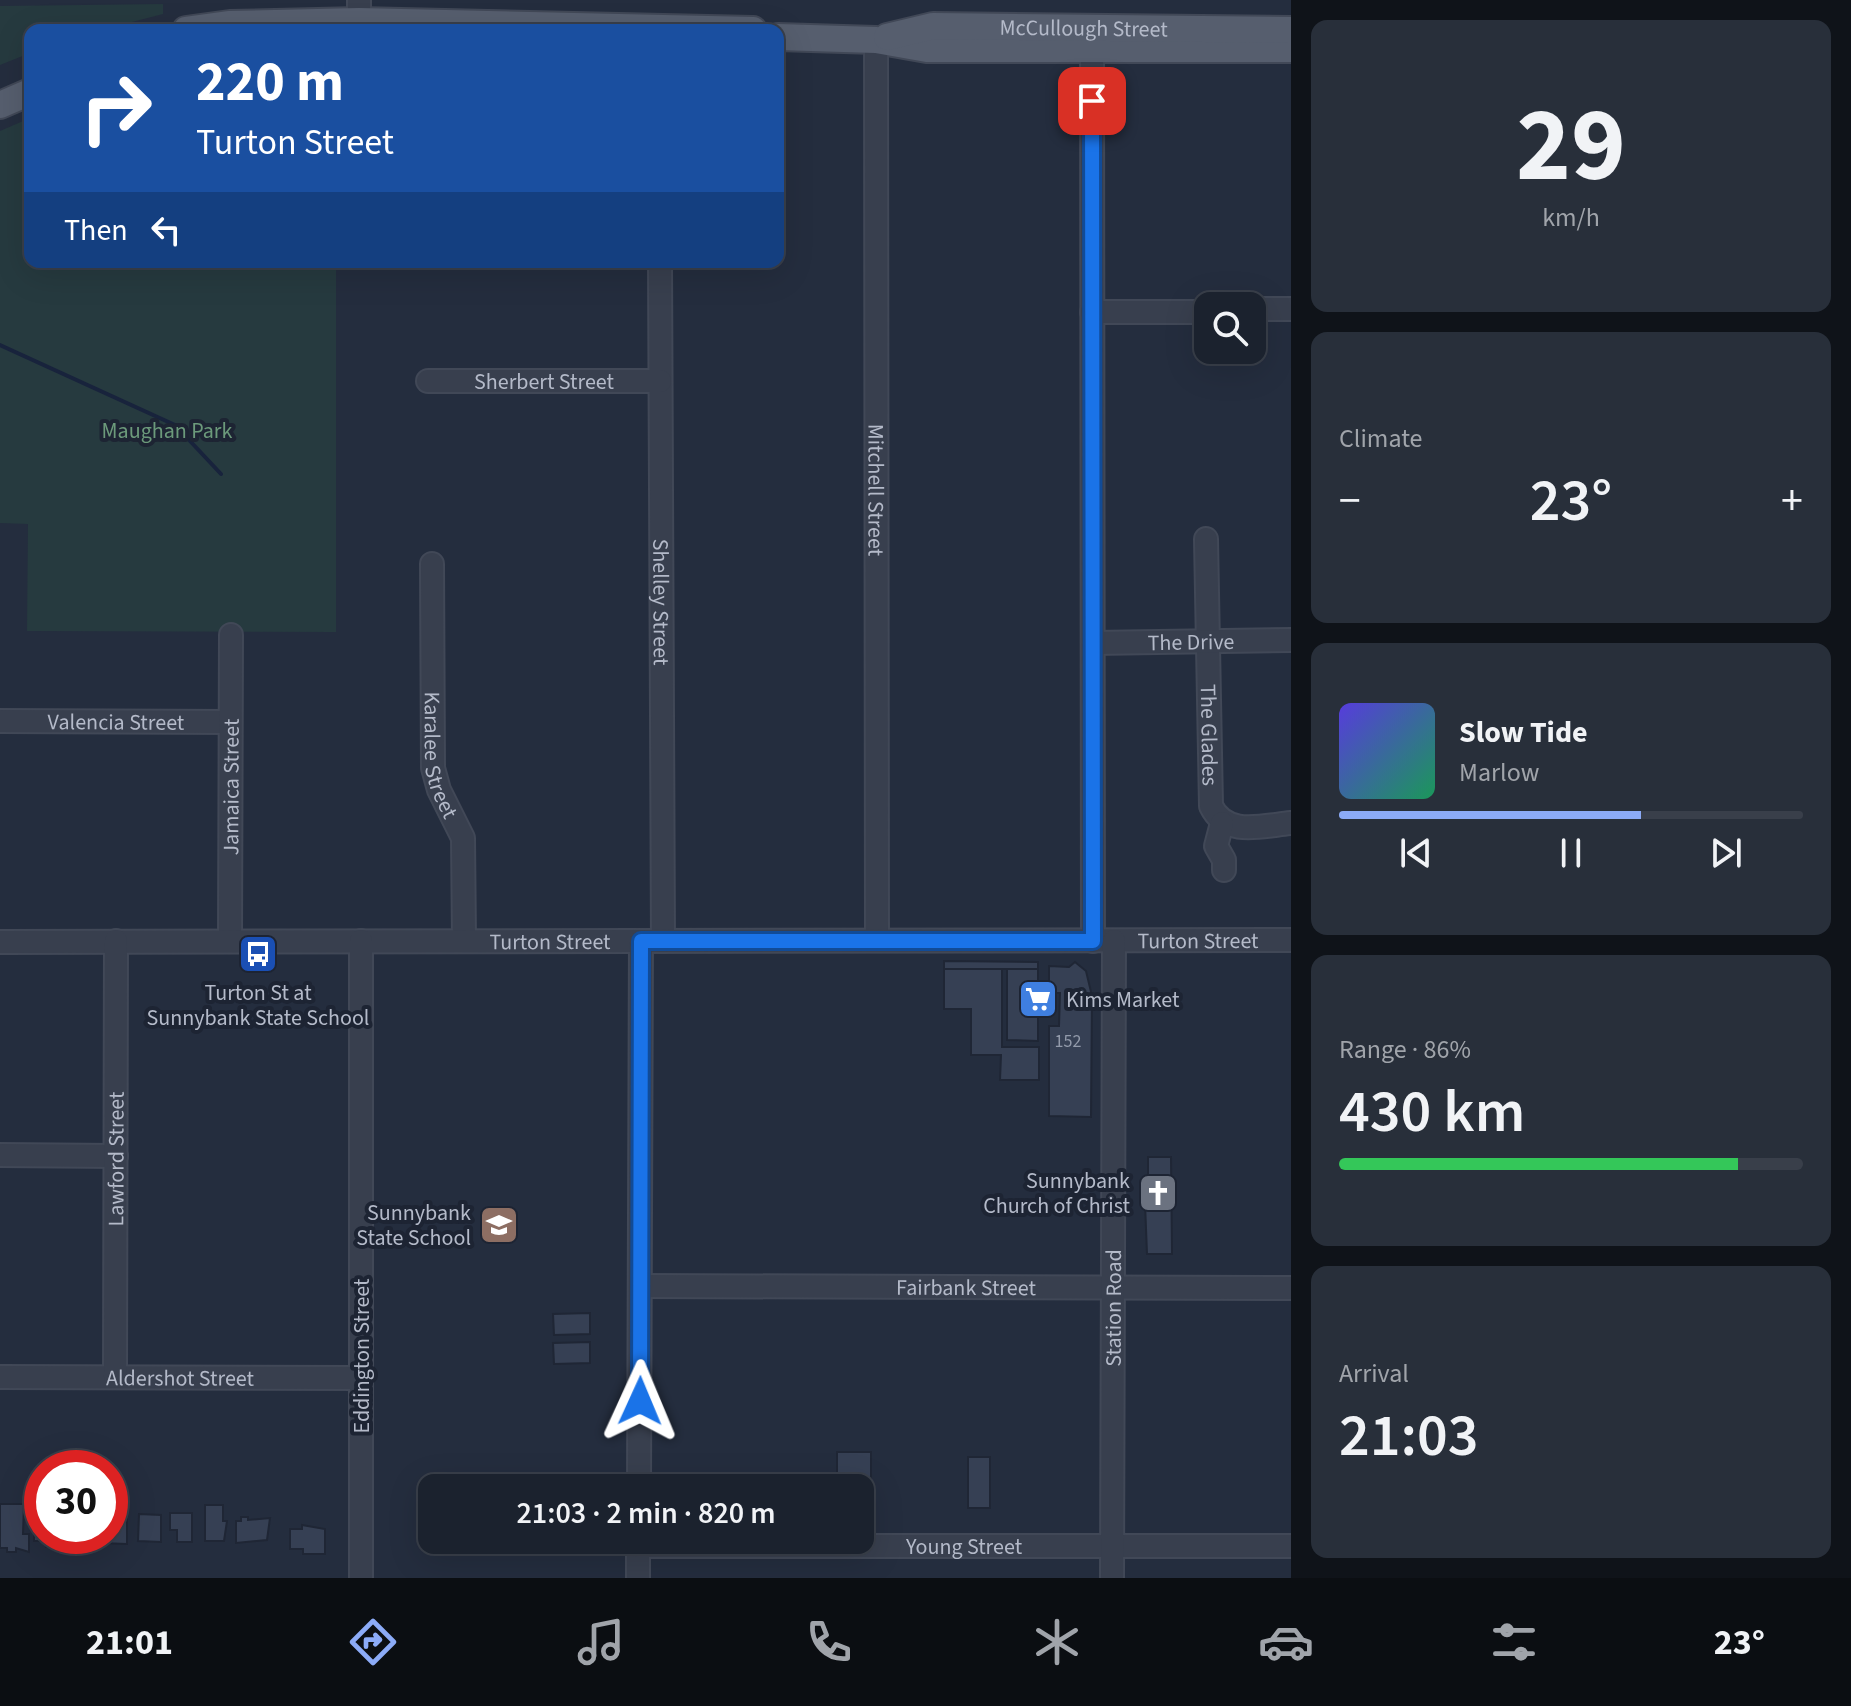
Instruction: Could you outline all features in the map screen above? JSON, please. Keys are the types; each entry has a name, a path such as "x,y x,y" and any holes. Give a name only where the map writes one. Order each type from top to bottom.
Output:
{"main road":[{"path":"230,24 359,17 549,24"},
{"name":"McCullough Street","path":"784,37 876,40 933,26 1092,39 1291,49"},
{"name":"McCullough Street","path":"1092,39 1291,30"},
{"path":"0,87 24,77"},
{"path":"0,105 24,95"}],"street":[{"name":"Station Road","path":"1092,39 1093,643 1113,1287 1112,1578"},
{"name":"Mitchell Street","path":"876,40 877,940"},
{"name":"Shelley Street","path":"639,1474 652,941 660,268"},
{"path":"1266,309 1291,309"},
{"path":"1092,312 1194,312"},
{"name":"Sherbert Street","path":"428,381 660,381"},
{"name":"The Glades","path":"1206,539 1209,786 1211,806 1222,823 1216,846 1224,860 1224,870"},
{"name":"Karalee Street","path":"432,564 433,768 439,790 463,838 464,941"},
{"name":"Jamaica Street","path":"230,941 231,635"},
{"name":"The Drive","path":"1093,643 1291,640"},
{"name":"Valencia Street","path":"0,721 230,722"},
{"path":"1222,823 1245,827 1291,823"},
{"name":"Turton Street","path":"0,942 1291,940"},
{"name":"Lawford Street","path":"115,1377 116,941"},
{"name":"Eddington Street","path":"361,941 361,1578"},
{"path":"0,1155 116,1156"},
{"name":"Fairbank Street","path":"642,1286 1291,1288"},
{"name":"Aldershot Street","path":"0,1377 361,1378"},
{"name":"Young Street","path":"874,1544 1291,1546"},
{"path":"638,1554 638,1578"}],"green space":[{"path":"163,4 163,14 124,24 24,24 24,55 0,65 0,6"},
{"name":"Maughan Park","path":"24,121 24,268 336,268 336,632 27,631 28,524 0,523 0,131"}],"building":[{"path":"944,961 1038,962 1038,969 944,969"},
{"path":"1075,962 1086,971 1092,996 1091,1117 1049,1116 1049,1026 1059,1026 1060,993 1049,993 1049,966 1069,967"},
{"path":"944,969 1002,969 1002,1047 1039,1047 1039,1080 1000,1080 1001,1055 971,1055 971,1009 944,1009"},
{"path":"1007,969 1038,969 1038,1041 1007,1040"},
{"name":"Sunnybank Church of Christ","path":"1148,1157 1171,1157 1172,1254 1147,1254 1144,1177 1148,1177"},
{"path":"590,1313 590,1334 554,1335 553,1314"},
{"path":"590,1342 590,1363 554,1364 553,1343"},
{"path":"837,1452 871,1452 871,1474 837,1474"},
{"path":"968,1457 990,1457 990,1508 968,1508"},
{"path":"0,1504 24,1504 24,1550 16,1548 16,1552 7,1552 7,1548 0,1548"},
{"path":"205,1505 223,1505 223,1521 227,1521 224,1541 205,1541"},
{"path":"170,1513 192,1513 192,1542 177,1542 177,1530 170,1530"},
{"path":"139,1514 161,1515 161,1542 138,1541"},
{"path":"241,1517 248,1517 248,1520 270,1518 267,1540 236,1543 236,1521 241,1521"},
{"path":"302,1525 325,1529 325,1554 303,1554 303,1549 290,1549 290,1529 302,1529"}],"waterway":[{"path":"0,345 175,425 221,474"}],"place":[{"name":"Turton St at Sunnybank State School","path":"258,954"},
{"name":"Kims Market","path":"1038,999"},
{"name":"Sunnybank Church of Christ","path":"1158,1193"},
{"name":"Sunnybank State School","path":"499,1225"}],"route":[{"path":"640,1401 641,941 1093,941 1092,101"}]}
